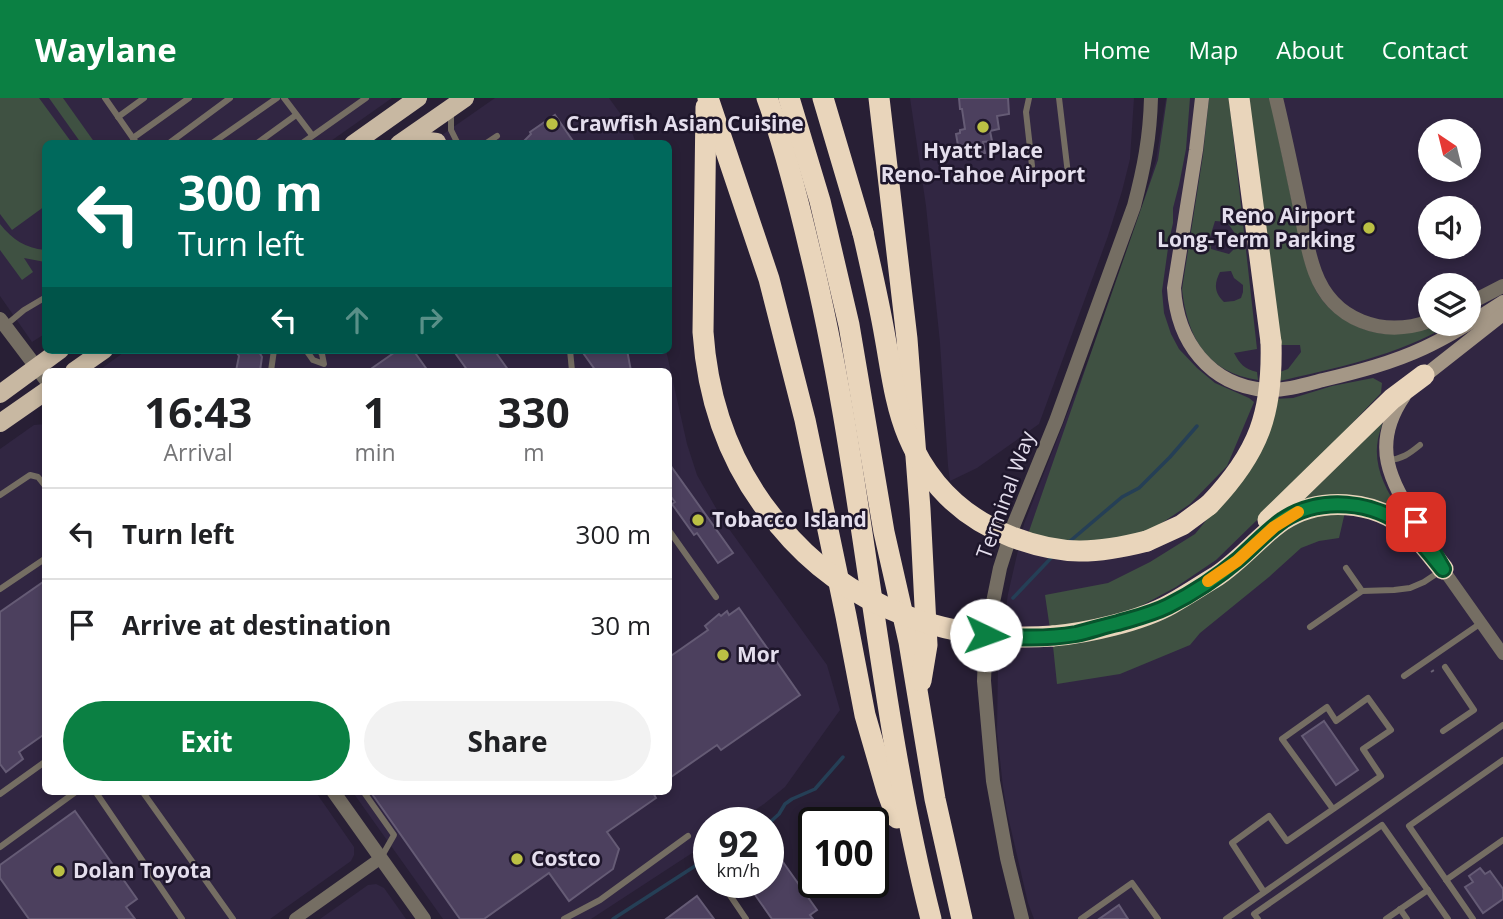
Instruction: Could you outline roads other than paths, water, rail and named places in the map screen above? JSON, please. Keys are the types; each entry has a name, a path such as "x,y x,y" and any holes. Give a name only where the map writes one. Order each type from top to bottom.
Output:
{"highway":[{"path":"707,98 703,332 713,402 745,478 779,526 803,551 850,588 915,620 964,633 1008,637 1076,634 1141,617 1171,604 1237,561 1284,519 1307,509 1333,504 1371,510 1395,520 1415,536 1443,569"},
{"path":"707,98 769,279 805,420 865,715 887,791 921,879"},
{"path":"767,98 804,225 830,339 895,750 931,919"},
{"path":"789,98 820,201 844,303 884,533 909,642 935,799 962,919"},
{"path":"823,98 863,233 895,390 908,436 935,484 948,498 986,526 1044,547 1096,552 1147,541 1182,525 1209,505 1242,467 1264,419 1270,395 1271,342 1239,98"},
{"path":"879,98 907,339 925,576 927,645 918,697"},
{"path":"1202,585 1392,399 1424,374"}],"main road":[{"path":"359,140 418,98"},
{"path":"427,123 423,115 423,104 431,98"},
{"path":"1202,98 1174,288 1176,308 1187,340 1197,355 1212,369 1232,380 1256,388 1276,390 1296,387 1402,358 1442,340 1503,302"},
{"path":"404,140 458,103"},
{"path":"1443,569 1395,488 1387,460 1386,443 1392,419 1407,392 1424,374 1503,314"},
{"path":"46,368 57,354"},
{"path":"78,368 98,354"},
{"path":"0,394 41,374"},
{"path":"0,423 42,394"}],"street":[{"name":"Terminal Way","path":"1022,919 997,811 989,743 985,681 989,622 1000,569 1014,524 1056,421 1134,206 1150,134 1151,98"},
{"path":"1276,98 1312,261 1323,288 1343,310 1371,325 1396,328 1418,324"},
{"path":"1481,297 1503,286"},
{"path":"2,323 41,374"},
{"path":"1443,569 1503,654"},
{"path":"336,795 424,919"},
{"path":"295,919 381,858"}],"lane":[{"path":"104,98 134,140"},
{"path":"118,117 144,98"},
{"path":"136,140 189,98"},
{"path":"172,140 230,98"},
{"path":"217,140 276,98"},
{"path":"284,98 312,135"},
{"path":"1029,98 1027,111 1032,166"},
{"path":"1059,98 1068,174"},
{"path":"306,140 362,100"},
{"path":"456,140 451,131 458,103"},
{"path":"262,140 296,115"},
{"path":"427,123 436,140"},
{"path":"491,140 497,136"},
{"path":"2,323 42,299"},
{"path":"309,354 313,360 324,365 322,354"},
{"path":"1387,460 1408,455 1420,446"},
{"path":"0,495 30,475 38,477 42,482"},
{"path":"672,535 716,597"},
{"path":"0,589 42,561"},
{"path":"1346,568 1362,591"},
{"path":"1310,627 1362,591 1410,588 1443,569"},
{"path":"1404,676 1481,623"},
{"path":"1443,731 1474,710 1445,667"},
{"path":"1264,892 1232,843 1269,816 1287,841 1381,776 1363,749 1391,730 1368,698 1336,721 1327,707 1282,739 1333,809"},
{"path":"1226,919 1503,725"},
{"path":"1473,919 1409,826 1503,760"},
{"path":"0,794 42,764"},
{"path":"0,847 72,795"},
{"path":"98,795 182,919"},
{"path":"145,795 233,919"},
{"path":"366,795 394,835 381,858"},
{"path":"1258,919 1254,914 1382,825 1448,919"},
{"path":"564,919 600,900 688,836"},
{"path":"1446,880 1503,841"},
{"path":"1081,919 1132,883 1158,919"},
{"path":"1386,919 1428,890"},
{"path":"732,898 746,919"},
{"path":"1400,909 1407,919"}],"waterway":[{"path":"1069,542 1122,497 1139,488 1197,426"},
{"path":"1013,598 1053,556"},
{"path":"783,807 792,799 815,789 843,757"},
{"path":"613,919 693,867"}],"place":[{"name":"Crawfish Asian Cuisine","path":"552,124"},
{"name":"Hyatt Place Reno-Tahoe Airport","path":"983,127"},
{"name":"Reno Airport Long-Term Parking","path":"1369,228"},
{"name":"Tobacco Island","path":"698,520"},
{"name":"Mor","path":"723,655"},
{"name":"Costco","path":"517,859"},
{"name":"Dolan Toyota","path":"59,871"}]}
